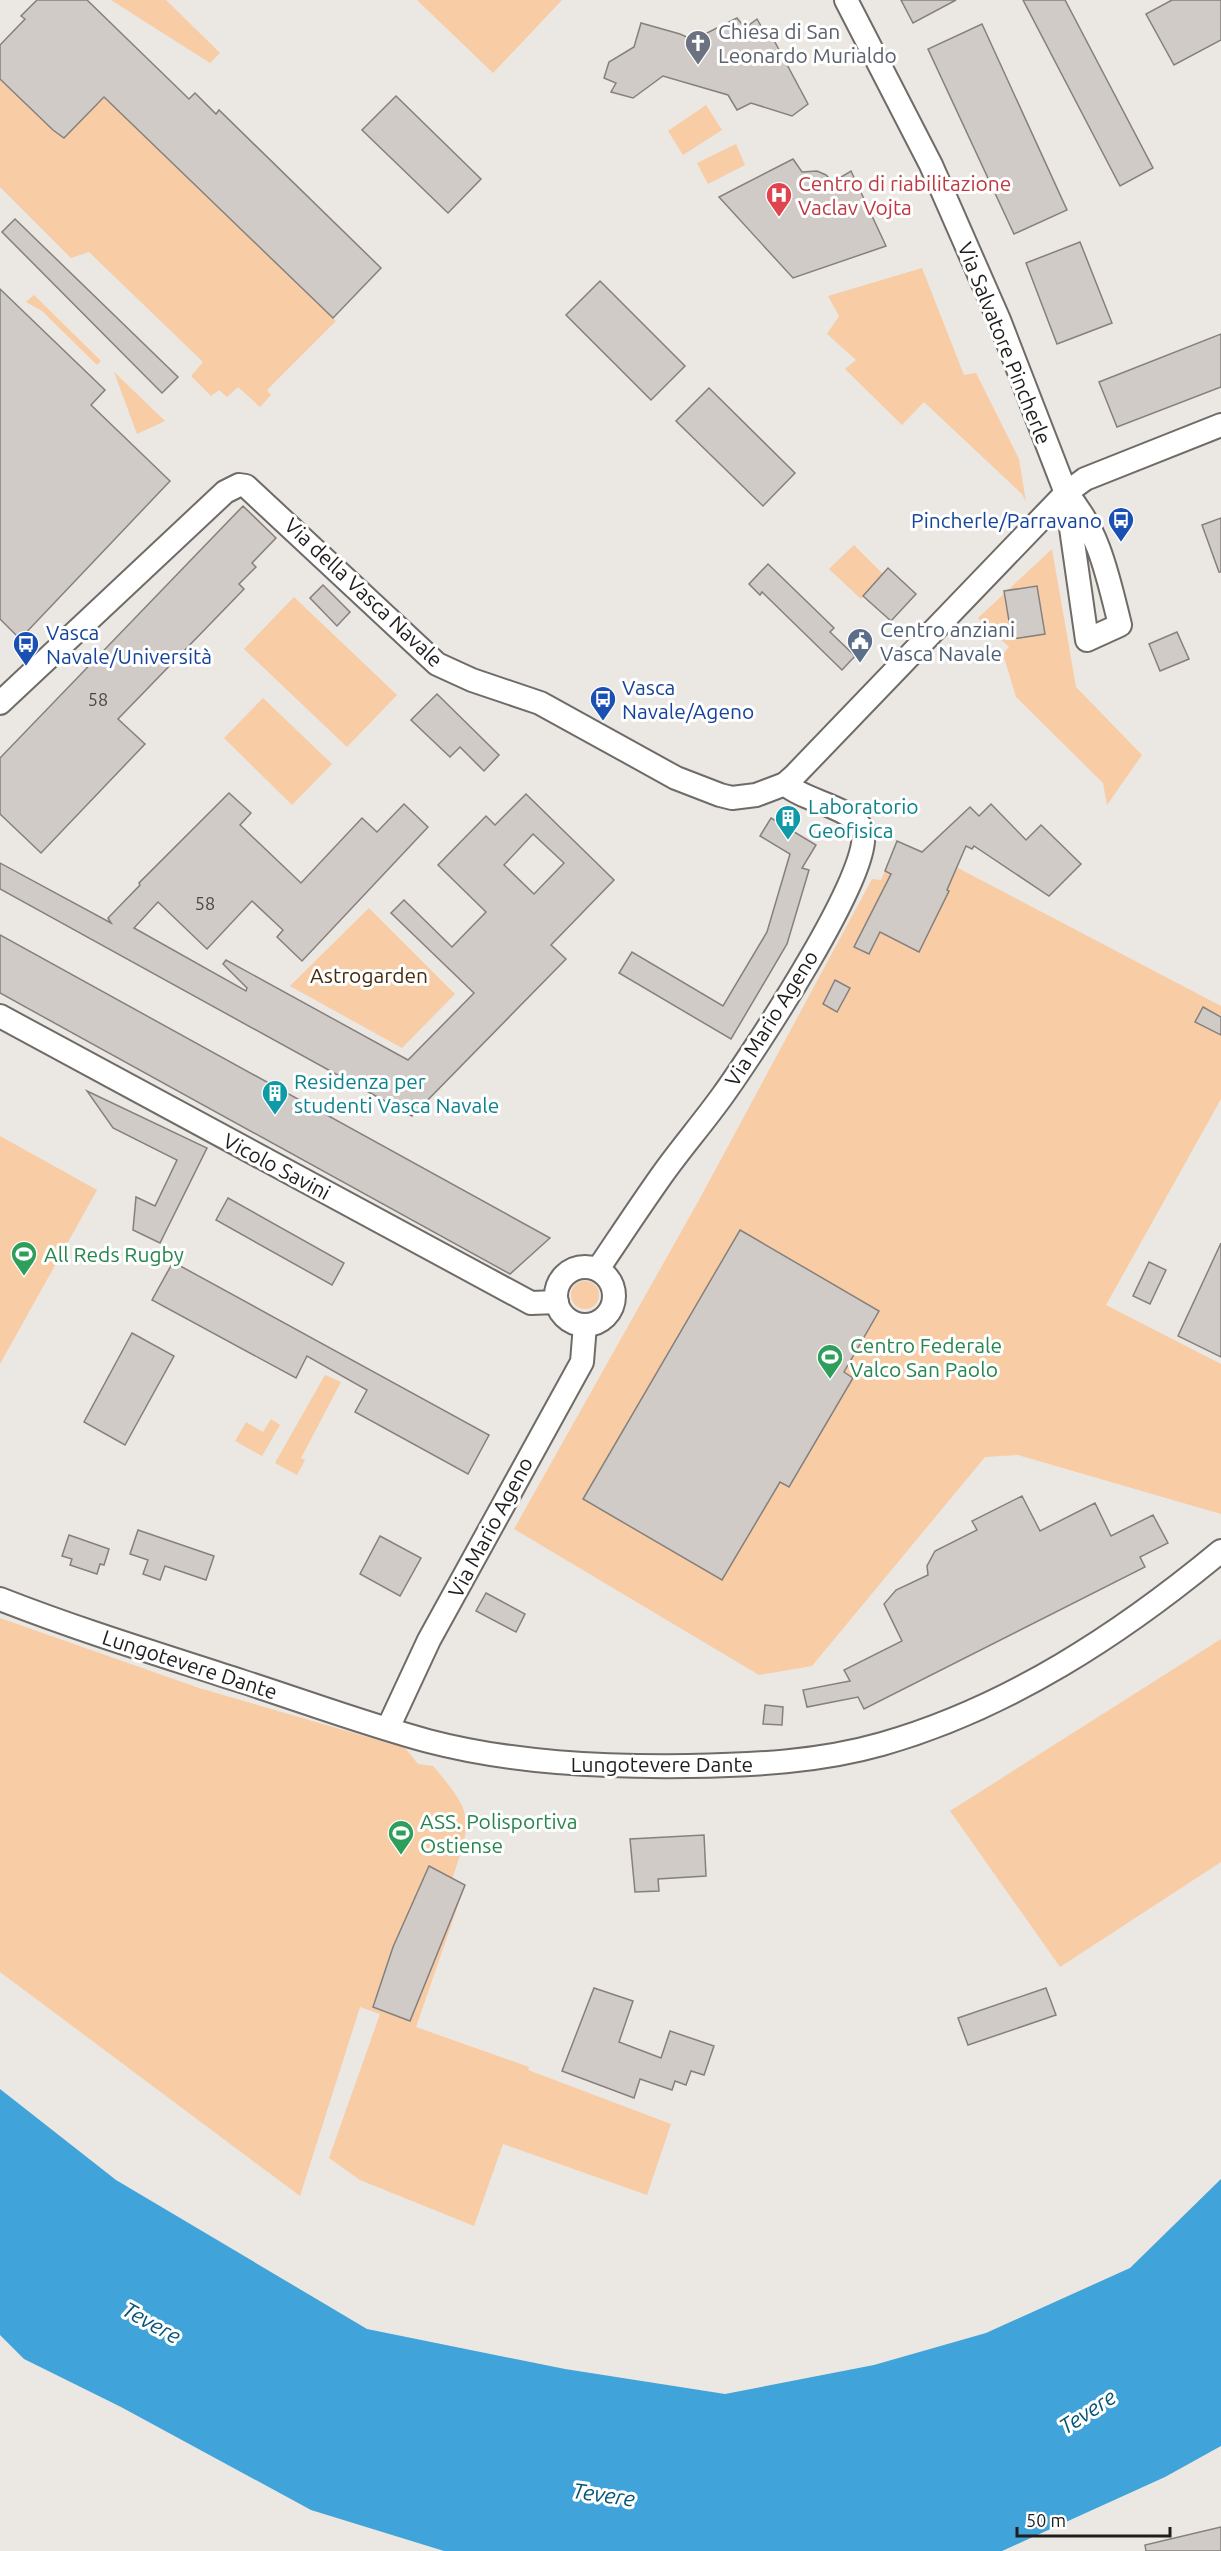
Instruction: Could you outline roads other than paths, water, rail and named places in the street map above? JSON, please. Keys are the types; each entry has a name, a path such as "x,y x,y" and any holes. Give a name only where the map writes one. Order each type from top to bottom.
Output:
{"street":[{"name":"Via Salvatore Pincherle","path":"846,0 936,176 999,320 1066,493"},
{"name":"Via della Vasca Navale","path":"0,703 225,492 239,485 246,486 436,664 472,680 540,703 676,778 709,792 732,798 749,797 785,784 843,728 1066,493 1085,479 1221,425"},
{"path":"1066,493 1091,527 1101,554 1120,625 1087,640 1071,541 1066,493"},
{"name":"Via Mario Ageno","path":"598,1269 663,1173 723,1096 775,1017 849,889 863,852 862,829 855,819 794,792 785,784"},
{"name":"Vicolo Savini","path":"0,1016 531,1303 556,1302"},
{"path":"579,1267 598,1269 611,1282 614,1302 603,1319 585,1325 566,1318 556,1302 558,1284 570,1270 579,1267"},
{"name":"Via Mario Ageno","path":"388,1728 429,1640 582,1362 585,1325"},
{"name":"Lungotevere Dante","path":"0,1599 162,1656 429,1741 566,1764 630,1767 761,1765 838,1754 880,1744 937,1726 1008,1695 1076,1656 1160,1602 1221,1551"}],"water":[{"name":"Tevere","path":"0,2089 116,2180 367,2329 565,2369 725,2394 874,2365 986,2333 1130,2268 1221,2179 1221,2446 1165,2477 1002,2551 444,2551 311,2510 121,2407 24,2359 0,2335"}],"place":[{"name":"Chiesa di San Leonardo Murialdo","path":"698,66"},
{"name":"Centro di riabilitazione Vaclav Vojta","path":"779,218"},
{"name":"Pincherle/Parravano","path":"1121,543"},
{"name":"Centro anziani Vasca Navale","path":"860,664"},
{"name":"Vasca Navale/Università","path":"26,667"},
{"name":"Vasca Navale/Ageno","path":"603,722"},
{"name":"Laboratorio Geofisica","path":"788,841"},
{"name":"Residenza per studenti Vasca Navale","path":"275,1116"},
{"name":"All Reds Rugby","path":"24,1277"},
{"name":"Centro Federale Valco San Paolo","path":"830,1380"},
{"name":"ASS. Polisportiva Ostiense","path":"401,1856"}],"park label":[{"name":"Astrogarden","path":"369,975"}]}
